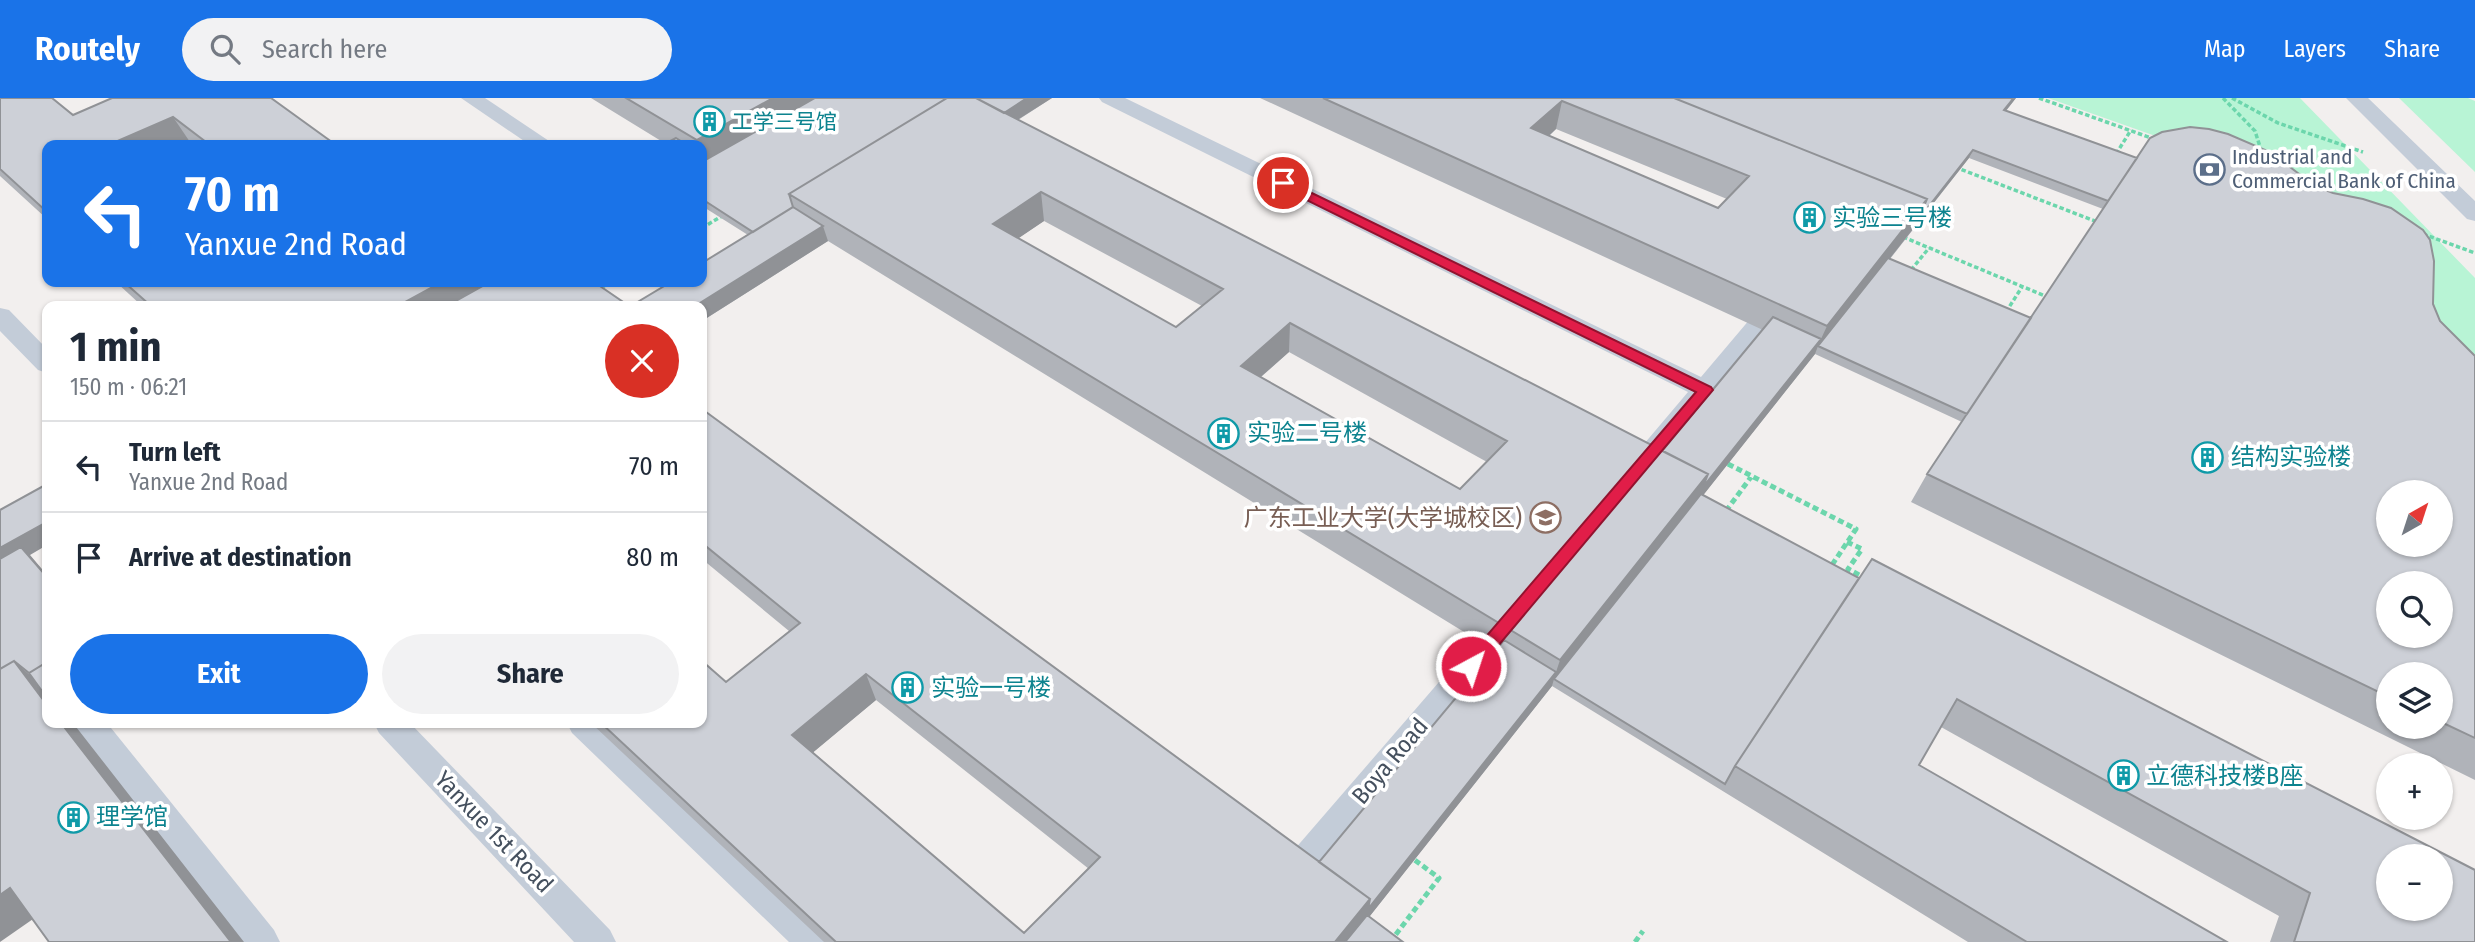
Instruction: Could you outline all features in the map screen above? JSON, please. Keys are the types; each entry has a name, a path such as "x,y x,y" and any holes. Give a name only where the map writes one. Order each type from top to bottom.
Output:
{"lane":[{"path":"471,98 536,140"},
{"path":"1109,98 1706,390"},
{"path":"2356,98 2475,214"},
{"path":"1615,496 1801,275"},
{"path":"0,316 42,359"},
{"name":"Boya Road","path":"1237,942 1525,603"},
{"path":"92,728 262,942"},
{"name":"Yanxue 1st Road","path":"395,728 598,942"},
{"path":"588,728 814,942"}],"path":[{"path":"2039,98 2155,139"},
{"path":"2223,98 2255,131 2262,154"},
{"path":"2232,98 2278,123 2370,155"},
{"path":"2112,159 2131,131"},
{"path":"1950,165 2104,225"},
{"path":"707,225 725,214"},
{"path":"2413,230 2475,253"},
{"path":"1894,233 2060,302"},
{"path":"1907,275 1929,248"},
{"path":"2003,316 2023,286"},
{"path":"590,294 602,287"},
{"path":"1720,461 1856,529 1827,571"},
{"path":"1723,515 1751,477"},
{"path":"1847,542 1861,549 1848,569 1873,582"},
{"path":"1390,941 1439,878 1406,855"},
{"path":"1635,942 1643,931"}],"green space":[{"path":"2048,98 2300,98 2475,278 2475,361 2198,151"},
{"path":"2399,98 2468,98 2475,101 2475,172"}],"building":[{"path":"0,98 52,98 73,115 112,98 271,98 329,140 203,140 173,117 120,140 42,140 42,207 0,169"},
{"path":"626,98 773,98 697,140"},
{"path":"815,98 947,98 789,194 793,207 753,232 707,202 707,159"},
{"name":"实验二号楼","path":"947,98 976,98 1708,474 1560,660 789,194","holes":["1041,192 1223,289 1176,327 993,224","1290,323 1507,441 1460,489 1241,366"]},
{"path":"976,98 1027,98 1004,113"},
{"name":"实验三号楼","path":"1323,98 1674,98 1927,199 1827,326","holes":["1562,101 1749,176 1718,208 1531,128"]},
{"path":"1674,98 2011,98 2013,99 2004,110 2137,158 2108,201 1973,150 1918,220 1927,199"},
{"name":"结构实验楼","path":"2190,127 2228,134 2270,152 2315,186 2391,208 2423,230 2430,240 2434,261 2433,304 2440,321 2475,356 2475,738 2453,728 2453,662 2376,662 2376,691 1927,474 2150,138 2162,132"},
{"path":"793,207 823,226 703,301 639,301 663,287 707,287 707,260"},
{"path":"1888,258 2031,318 1967,414 1818,346"},
{"path":"130,287 433,287 407,301 145,301"},
{"path":"481,287 601,287 622,301 456,301"},
{"path":"1773,317 1821,339 1703,487 1708,474 1662,451"},
{"name":"实验一号楼","path":"707,413 1370,899 1335,942 836,942 606,728 707,728 707,665 726,682 800,623 707,547","holes":["866,674 1100,857 1024,933 792,735"]},
{"path":"42,487 42,525 0,548 0,510"},
{"path":"1701,494 1859,578 1725,784 1554,679"},
{"path":"21,547 42,571 42,665 29,673 14,661 0,669 0,559"},
{"name":"立德科技楼B座","path":"1872,559 2376,819 2376,830 2397,830 2425,844 2376,844 2376,921 2453,921 2453,859 2475,870 2475,942 2294,942 2310,893 1957,699 1919,765 2227,942 2027,942 1735,766"},
{"path":"1504,640 1556,672 1368,909 1370,899 1319,862"},
{"name":"理学馆","path":"14,661 42,698 42,728 65,728 231,942 49,942 10,888 0,895 0,669"},
{"path":"42,665 42,691 29,673"},
{"path":"1367,915 1403,942 1345,942"}],"place":[{"name":"工学三号馆","path":"709,122"},
{"name":"Industrial and Commercial Bank of China","path":"2209,169"},
{"name":"实验三号楼","path":"1809,218"},
{"name":"实验二号楼","path":"1224,433"},
{"name":"结构实验楼","path":"2208,457"},
{"name":"广东工业大学(大学城校区)","path":"1545,518"},
{"name":"实验一号楼","path":"908,688"},
{"name":"立德科技楼B座","path":"2123,776"},
{"name":"理学馆","path":"73,817"}],"route":[{"path":"1283,183 1706,390 1471,666"}]}
